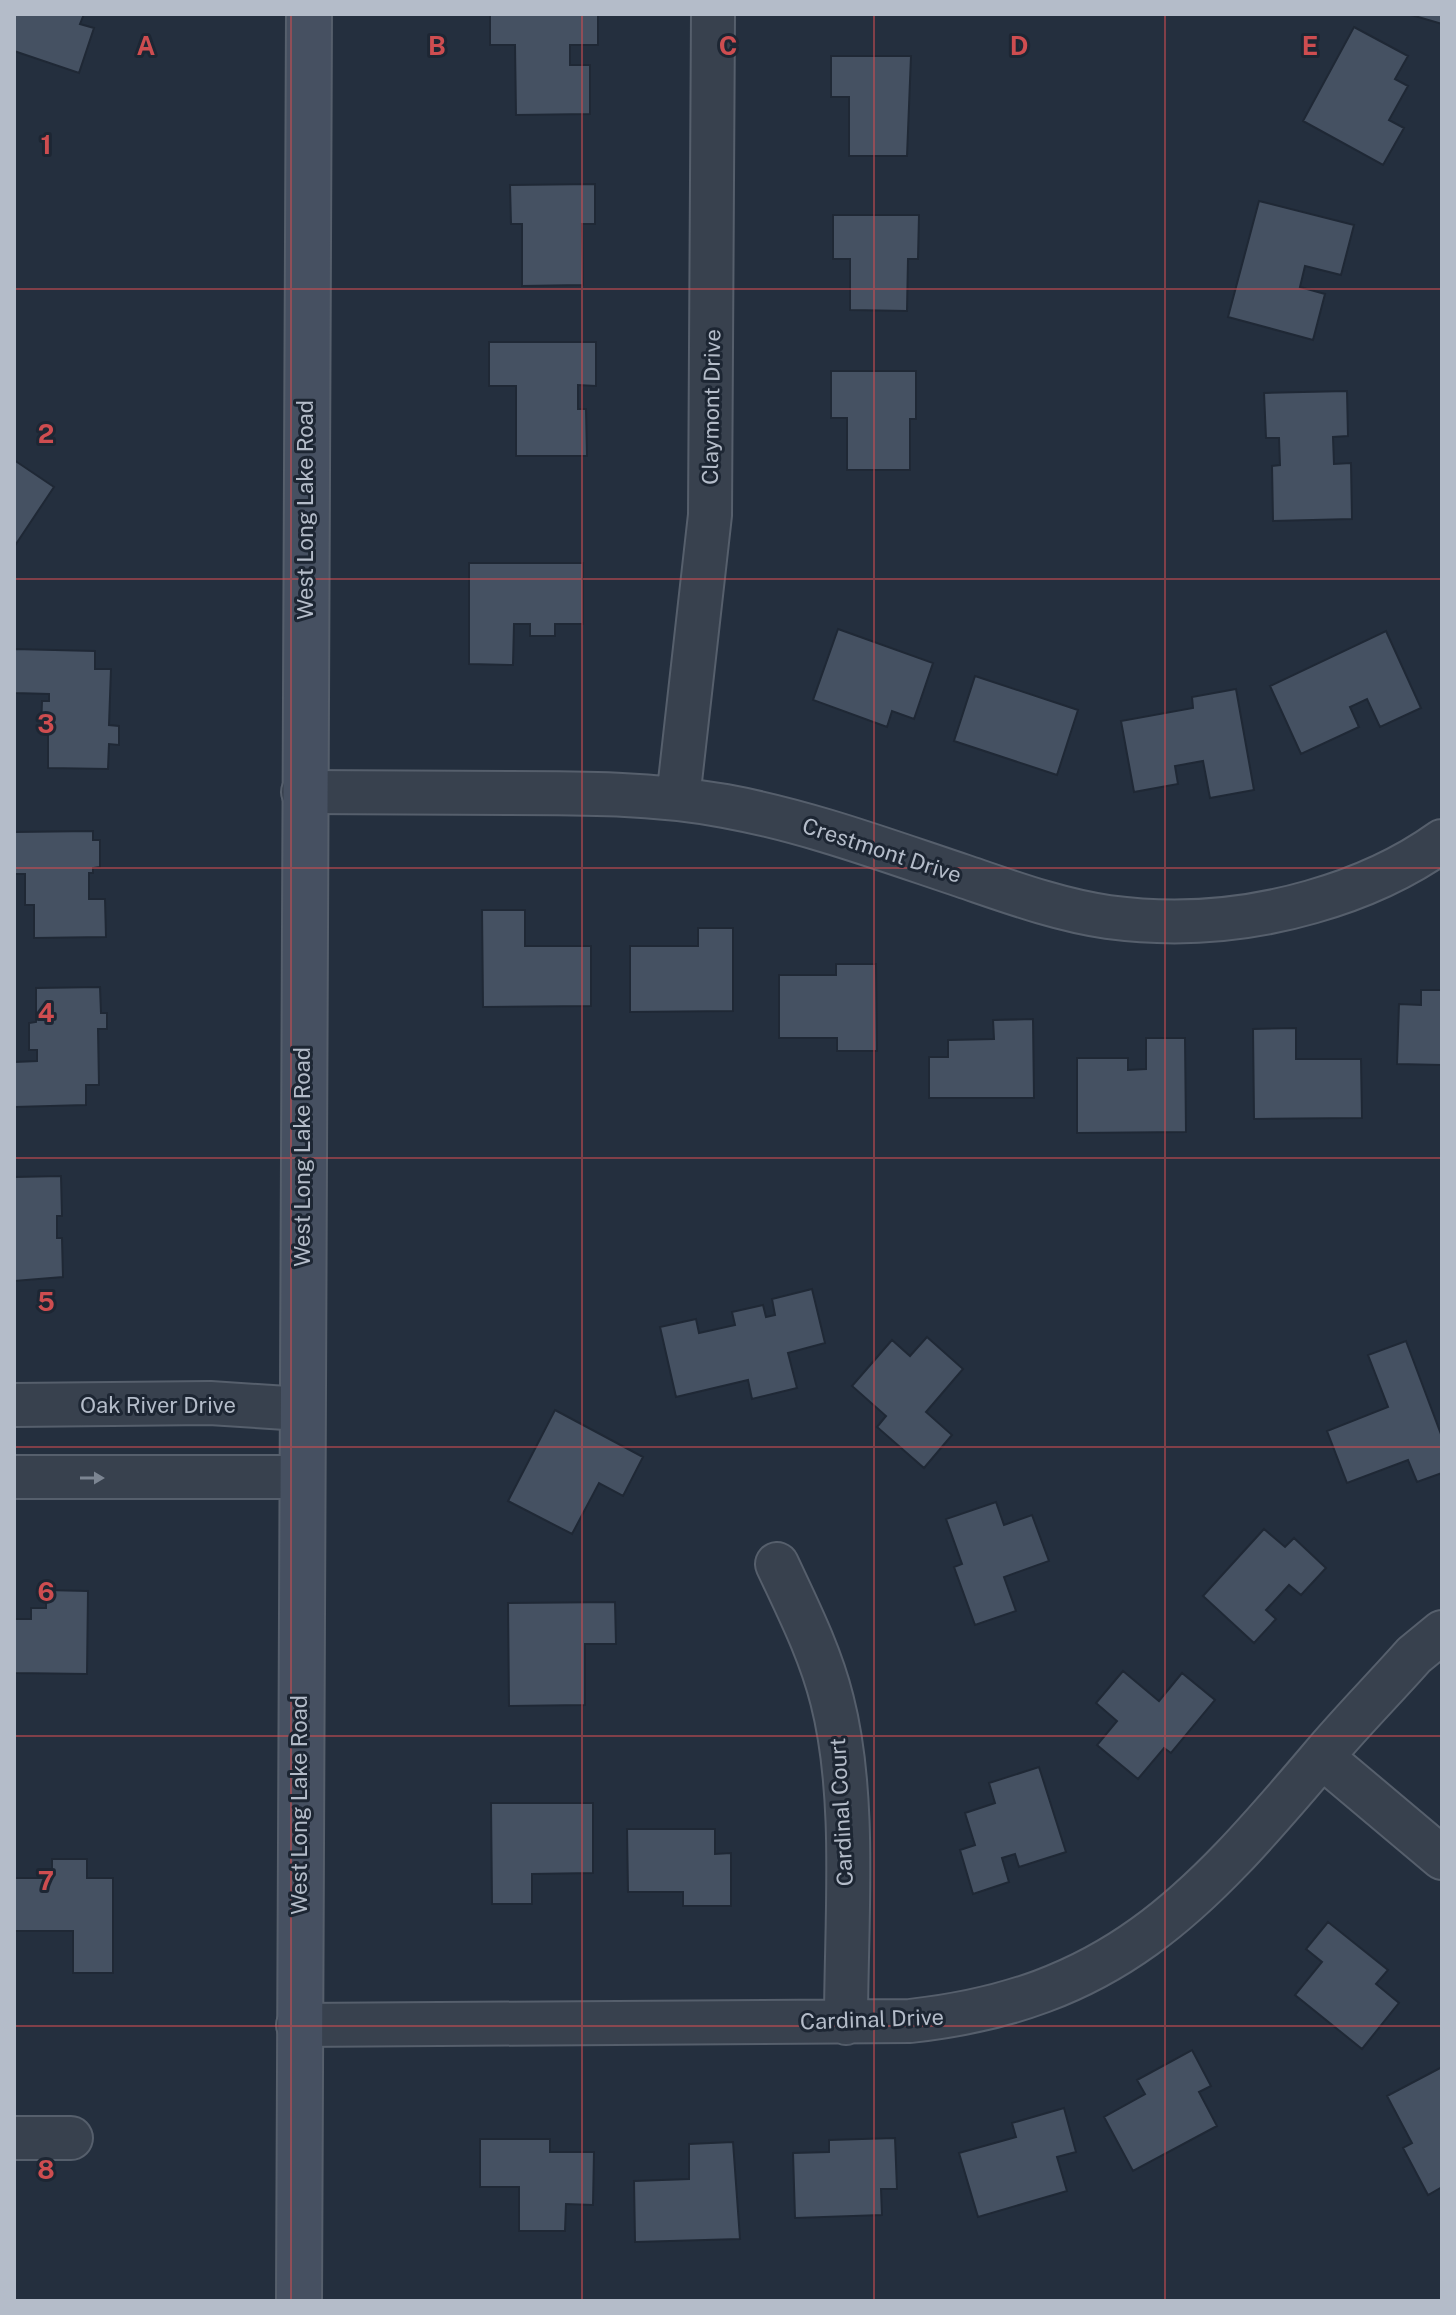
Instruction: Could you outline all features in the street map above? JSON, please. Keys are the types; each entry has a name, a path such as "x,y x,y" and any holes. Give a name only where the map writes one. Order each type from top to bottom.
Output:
{"main road":[{"name":"West Long Lake Road","path":"299,2301 303,792 309,14"}],"street":[{"name":"Claymont Drive","path":"678,799 710,515 713,14"},
{"name":"Crestmont Drive","path":"303,792 611,793 726,806 840,835 1049,903 1106,917 1164,922 1222,920 1278,912 1381,877 1442,841"},
{"name":"Oak River Drive","path":"14,1405 210,1403 302,1409"},
{"path":"14,1477 301,1477"},
{"name":"Cardinal Court","path":"777,1564 821,1660 840,1746 846,1797 846,2023"},
{"name":"Cardinal Drive","path":"298,2025 846,2023 956,2016 1047,1990 1094,1969 1171,1918 1210,1885 1414,1655 1442,1632"},
{"path":"1322,1757 1442,1858"},
{"path":"14,2138 71,2138"}],"building":[{"path":"14,14 84,14 80,24 94,28 79,73 14,51"},
{"path":"490,14 598,14 598,45 570,45 570,65 590,65 590,114 516,115 515,45 490,45"},
{"path":"1408,14 1442,14 1442,24"},
{"path":"1354,27 1408,56 1395,79 1408,86 1389,120 1404,128 1383,165 1303,121"},
{"path":"831,56 911,56 907,156 849,156 849,97 831,97"},
{"path":"595,184 595,224 582,224 583,285 522,286 522,224 511,224 510,185"},
{"path":"1259,201 1354,225 1341,275 1305,266 1300,287 1325,294 1313,340 1228,317"},
{"path":"833,215 919,215 918,259 908,259 907,311 850,310 850,259 833,259"},
{"path":"489,342 596,342 596,386 578,385 578,409 586,409 587,456 516,456 516,386 489,386"},
{"path":"831,371 916,371 916,419 910,419 910,470 847,470 847,418 831,418"},
{"path":"1347,391 1348,436 1333,437 1334,464 1351,463 1352,519 1273,521 1272,466 1280,465 1279,438 1266,438 1264,393"},
{"path":"14,460 54,487 14,547"},
{"path":"469,563 583,563 583,624 555,624 555,636 530,636 530,624 514,624 513,665 469,664"},
{"path":"838,629 933,663 914,719 892,711 887,727 813,700"},
{"path":"1386,631 1421,708 1380,727 1367,699 1350,707 1359,727 1301,754 1270,686"},
{"path":"14,649 95,651 95,669 111,669 109,725 119,726 119,745 109,744 108,769 48,768 48,729 41,729 42,701 49,701 49,694 14,693"},
{"path":"975,676 1078,710 1057,775 954,741"},
{"path":"1236,689 1254,790 1210,798 1203,761 1175,766 1178,784 1134,792 1121,721 1193,708 1192,697"},
{"path":"93,831 93,840 100,840 100,867 93,868 93,873 89,873 89,899 105,899 106,937 34,938 34,905 25,905 25,874 14,874 14,832"},
{"path":"482,910 525,910 525,946 591,946 591,1006 483,1007"},
{"path":"698,928 733,928 733,1011 630,1012 630,946 698,946"},
{"path":"836,964 876,964 877,1051 837,1051 837,1038 779,1038 779,975 836,975"},
{"path":"100,987 101,1013 107,1013 107,1029 98,1029 99,1085 86,1085 86,1105 14,1107 14,1062 37,1061 37,1050 29,1050 29,1023 36,1022 36,988"},
{"path":"1421,990 1442,990 1442,1065 1397,1064 1399,1004 1421,1005"},
{"path":"1033,1019 1034,1098 929,1098 929,1057 948,1057 948,1040 994,1039 993,1020"},
{"path":"1296,1028 1296,1059 1361,1059 1362,1118 1254,1119 1253,1029"},
{"path":"1146,1038 1185,1038 1186,1132 1077,1133 1077,1058 1128,1058 1128,1070 1146,1069"},
{"path":"61,1176 62,1216 57,1216 57,1238 62,1238 63,1277 14,1281 14,1177"},
{"path":"812,1289 825,1343 788,1353 797,1388 752,1399 748,1380 676,1397 660,1327 696,1319 699,1333 735,1325 732,1312 763,1305 766,1317 775,1315 772,1299"},
{"path":"927,1337 963,1369 926,1412 952,1435 924,1468 877,1427 886,1416 852,1386 892,1340 910,1356"},
{"path":"1406,1341 1442,1437 1442,1473 1417,1482 1408,1460 1347,1483 1327,1431 1388,1407 1368,1355"},
{"path":"555,1410 643,1457 623,1496 599,1483 572,1534 508,1501"},
{"path":"996,1502 1004,1525 1032,1515 1049,1561 1004,1577 1016,1611 975,1625 954,1567 962,1564 946,1519"},
{"path":"1264,1529 1285,1547 1294,1538 1326,1568 1301,1595 1289,1585 1266,1610 1276,1619 1254,1643 1203,1596"},
{"path":"46,1590 88,1591 87,1674 14,1673 14,1619 31,1619 31,1608 46,1608"},
{"path":"615,1602 616,1644 585,1644 585,1705 509,1706 508,1603"},
{"path":"1123,1671 1159,1701 1182,1673 1215,1700 1171,1753 1164,1748 1138,1779 1097,1745 1117,1721 1096,1703"},
{"path":"1039,1767 1066,1852 1019,1867 1015,1854 1002,1858 1009,1882 973,1894 960,1850 975,1845 965,1813 995,1803 989,1783"},
{"path":"491,1803 593,1803 593,1873 532,1874 532,1904 492,1904"},
{"path":"627,1829 715,1829 715,1854 731,1853 731,1906 683,1906 683,1892 628,1892"},
{"path":"52,1859 87,1859 87,1878 113,1878 113,1973 73,1973 73,1931 14,1931 14,1878 52,1878"},
{"path":"1328,1922 1388,1970 1376,1984 1399,2003 1362,2049 1295,1995 1322,1962 1306,1949"},
{"path":"1192,2050 1211,2086 1199,2092 1217,2126 1133,2171 1104,2117 1145,2094 1137,2080"},
{"path":"1442,2067 1442,2187 1428,2195 1403,2148 1412,2143 1387,2096"},
{"path":"1064,2108 1076,2152 1057,2157 1067,2191 978,2217 959,2153 1016,2137 1012,2123"},
{"path":"895,2138 897,2189 881,2189 882,2215 795,2218 793,2153 829,2152 829,2140"},
{"path":"480,2139 550,2139 550,2152 594,2152 593,2205 566,2204 565,2231 519,2231 519,2187 480,2187"},
{"path":"733,2142 740,2239 635,2242 634,2181 689,2179 689,2144"}]}
